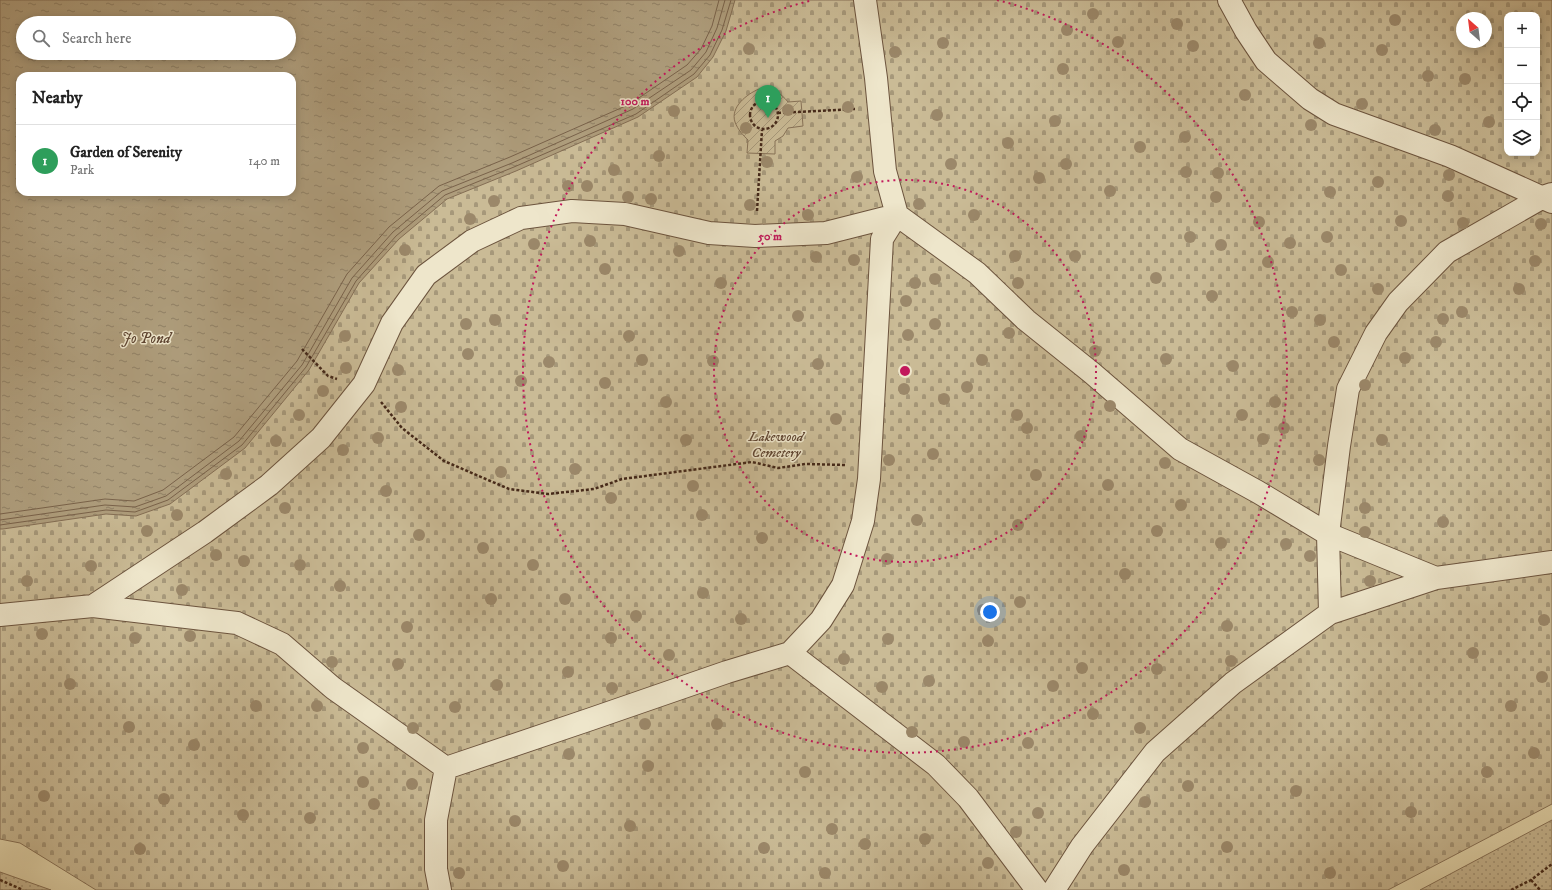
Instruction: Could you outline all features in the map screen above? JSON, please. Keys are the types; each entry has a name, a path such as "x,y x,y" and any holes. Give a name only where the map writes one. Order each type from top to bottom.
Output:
{"lane":[{"path":"865,0 879,108 885,171 896,215 977,273 1026,320 1092,372 1180,449 1258,492 1328,534 1436,578"},
{"path":"1228,0 1266,61 1310,99 1334,114 1450,156 1549,198"},
{"path":"1330,613 1328,534 1348,389 1376,333 1398,302 1447,252 1549,198"},
{"path":"93,606 205,532 269,485 321,438 364,384 392,323 426,275 472,241 521,218 572,211 625,214 708,232 755,236 826,233 896,215"},
{"path":"446,768 591,720 727,672 790,653 820,620 843,585 863,521 870,479 882,239 896,215"},
{"path":"1054,890 1082,846 1155,752 1233,683 1330,613 1436,578 1552,562"},
{"path":"0,615 93,606 237,623 282,644 333,688 446,768"},
{"path":"790,653 936,765 968,798 1037,890"},
{"path":"440,890 436,868 436,820 446,768"}],"path":[{"path":"766,100 773,104 778,110 778,118 775,124 769,129 762,130 755,127 750,121 749,114 752,107 758,102 766,100"},
{"path":"778,113 879,108"},
{"path":"755,236 762,130"},
{"path":"302,349 328,376 360,389 383,403 402,428 444,461 508,489 548,494 594,490 622,479 752,462 778,468 805,464 870,466"},
{"path":"1511,890 1531,880 1552,864"},
{"path":"0,880 23,890"},
{"path":"1531,880 1540,890"}],"green space":[{"name":"Lakewood Cemetery","path":"0,0 1552,0 1552,804 1388,890 96,890 20,843 0,839"},
{"path":"759,89 775,91 788,102 801,101 803,126 788,128 783,136 775,141 775,154 747,153 748,140 739,130 735,122 734,116 737,106 749,94"},
{"path":"1552,820 1552,890 1420,890"},
{"path":"0,872 51,890 0,890"}],"water":[{"name":"Jo Pond","path":"0,0 735,0 726,31 713,57 697,77 638,117 516,171 447,199 399,239 359,283 309,370 245,448 170,504 136,516 106,514 0,529"}],"place":[{"name":"Garden of Serenity","path":"768,118"}]}
